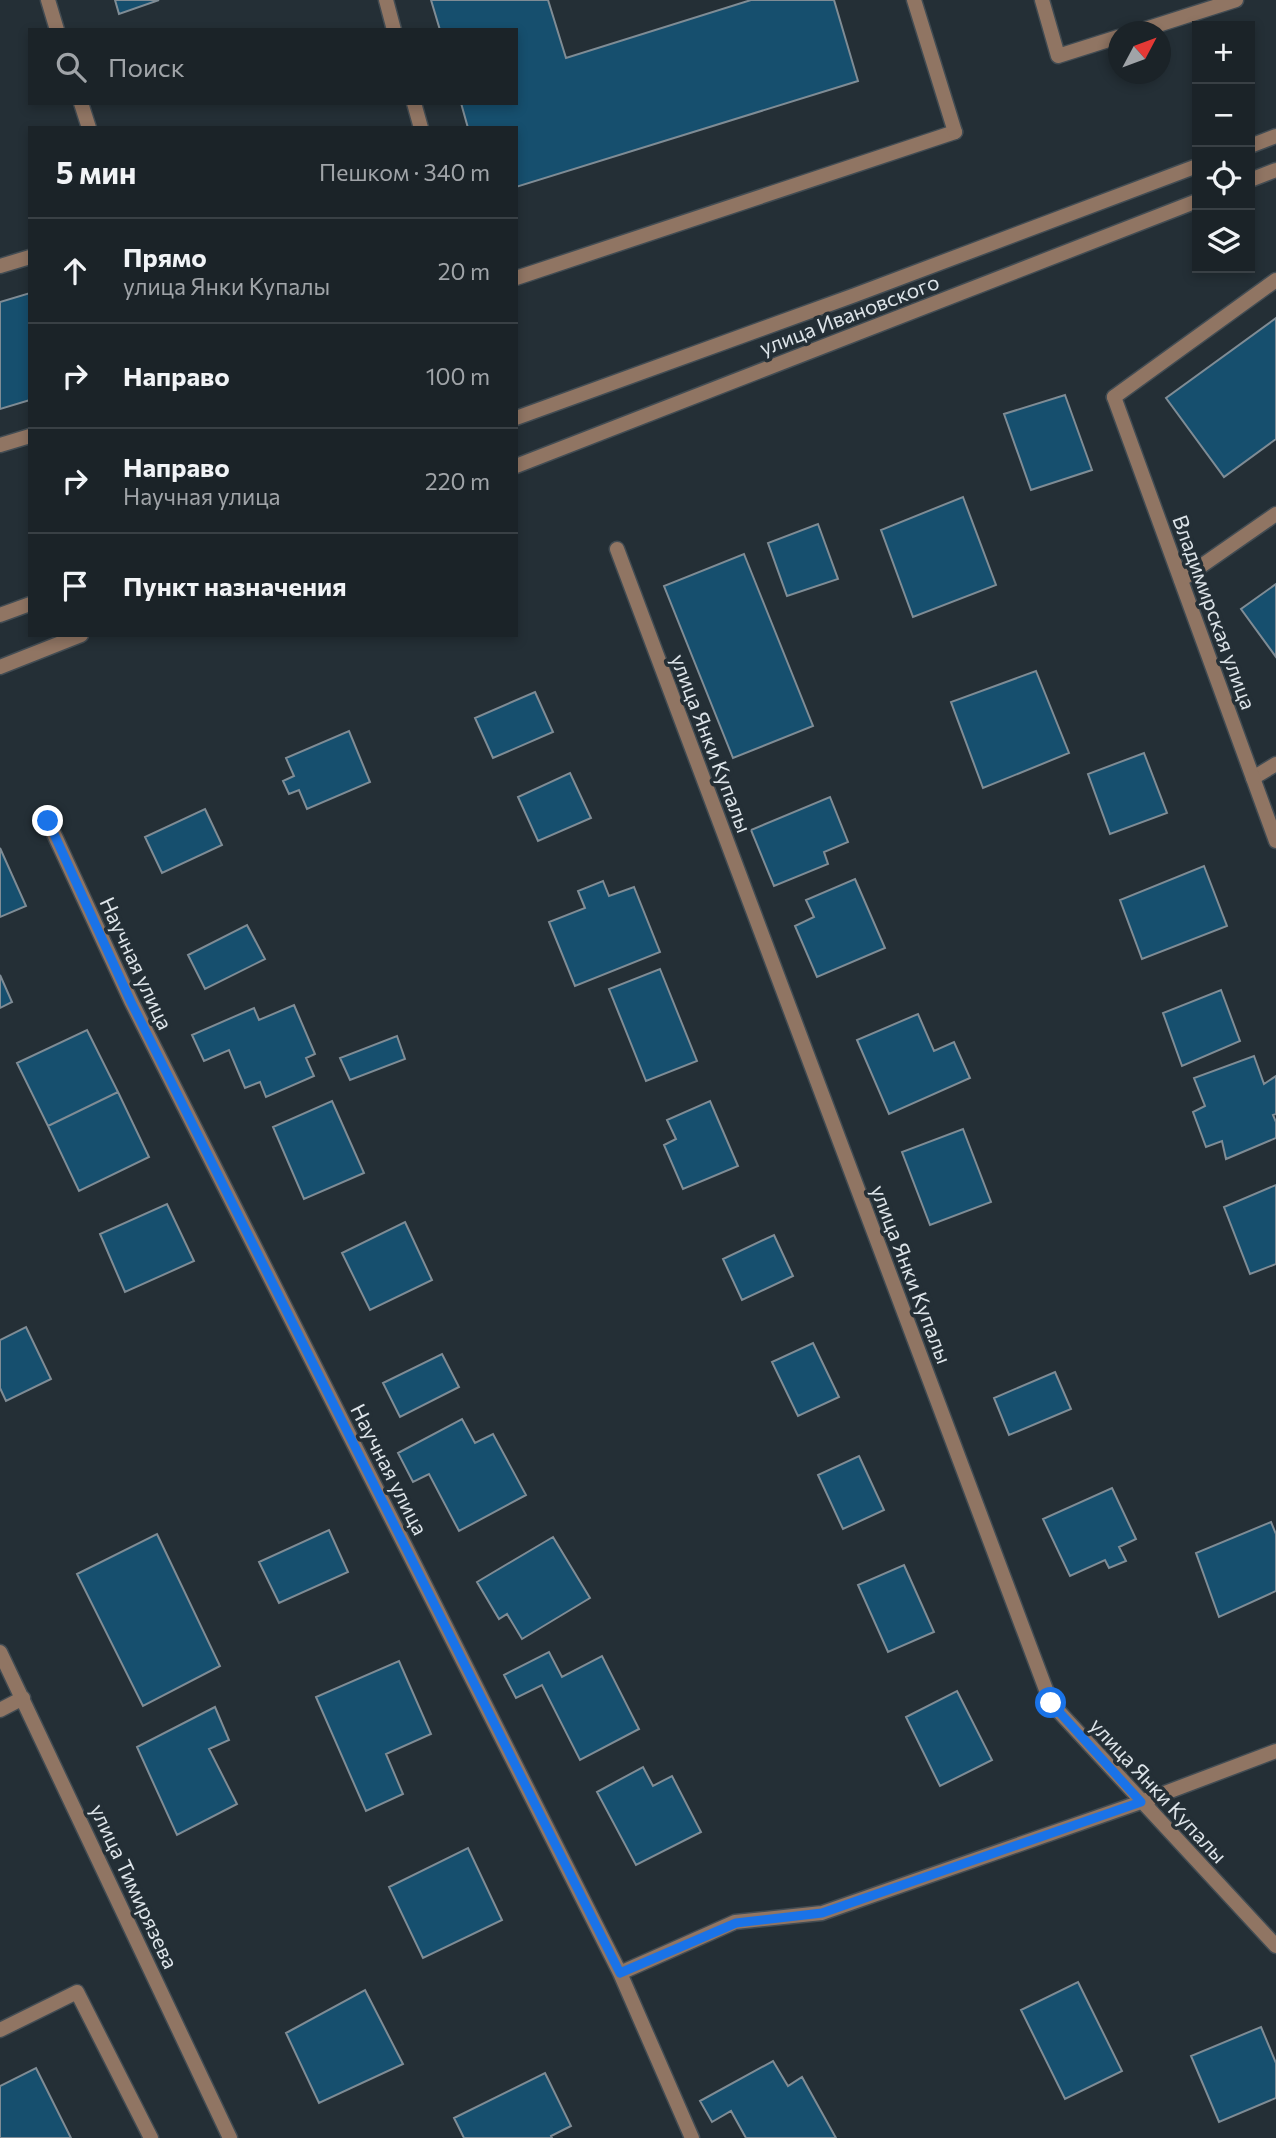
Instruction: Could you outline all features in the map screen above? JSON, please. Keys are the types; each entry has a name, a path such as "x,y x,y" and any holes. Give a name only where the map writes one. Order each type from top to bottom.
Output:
{"street":[{"path":"48,0 56,28"},
{"path":"386,0 393,28"},
{"path":"518,277 955,132 914,0"},
{"path":"1042,0 1058,56 1108,40"},
{"path":"1170,21 1236,0"},
{"path":"82,105 88,126"},
{"path":"415,105 420,126"},
{"path":"1255,144 1276,136"},
{"name":"улица Ивановского","path":"518,417 855,295 1192,168"},
{"path":"1255,178 1276,170"},
{"name":"улица Ивановского","path":"518,465 1192,203"},
{"path":"0,266 28,258"},
{"name":"Владимирская улица","path":"1276,280 1114,397 1276,841"},
{"path":"0,445 28,437"},
{"path":"1181,580 1276,514"},
{"name":"улица Янки Купалы","path":"617,549 1051,1703 1276,1946"},
{"path":"0,615 28,605"},
{"path":"0,667 75,637"},
{"path":"1253,778 1276,764"},
{"name":"Научная улица","path":"48,821 131,1002 620,1973 692,2138"},
{"name":"улица Тимирязева","path":"0,1652 230,2138"},
{"path":"0,1710 23,1698"},
{"path":"620,1973 736,1923 822,1913 1141,1802 1276,1751"},
{"path":"0,2030 77,1992 151,2138"}],"building":[{"path":"115,0 159,0 119,14"},
{"path":"431,0 548,0 566,58 751,0 834,0 858,81 518,186 518,126 467,126 462,105 518,105 518,28 439,28"},
{"path":"28,294 28,401 0,409 0,302"},
{"path":"1276,318 1276,439 1224,477 1166,398"},
{"path":"1065,395 1092,470 1031,490 1004,414"},
{"path":"963,497 996,585 913,617 881,530"},
{"path":"818,524 838,579 787,596 768,543"},
{"path":"744,554 813,726 733,758 664,586"},
{"path":"1276,584 1276,657 1241,609"},
{"path":"1036,671 1069,753 983,788 951,702"},
{"path":"535,692 553,732 493,758 475,718"},
{"path":"349,731 370,782 307,809 299,790 289,794 283,781 294,776 286,758"},
{"path":"1144,753 1167,813 1110,834 1088,774"},
{"path":"570,773 591,818 538,841 518,797"},
{"path":"830,797 848,842 824,852 828,864 774,886 751,830"},
{"path":"205,809 222,845 162,873 145,837"},
{"path":"0,848 26,906 0,917"},
{"path":"1204,866 1227,926 1142,959 1120,900"},
{"path":"855,879 885,948 817,977 795,926 814,917 806,900"},
{"path":"603,881 609,896 634,887 660,952 575,986 549,922 585,908 578,891"},
{"path":"247,925 265,959 205,989 188,955"},
{"path":"660,969 697,1061 646,1081 609,989"},
{"path":"0,975 12,1002 0,1008"},
{"path":"1221,990 1240,1041 1182,1066 1163,1013"},
{"path":"294,1005 315,1054 306,1058 314,1076 266,1097 260,1082 245,1088 229,1050 204,1061 192,1035 254,1008 259,1020"},
{"path":"918,1014 934,1051 954,1042 970,1078 889,1114 857,1040"},
{"path":"87,1030 118,1092 48,1126 17,1063"},
{"path":"397,1036 405,1059 350,1080 340,1058"},
{"path":"1254,1056 1264,1084 1276,1076 1276,1114 1273,1115 1276,1138 1226,1159 1222,1141 1206,1147 1193,1112 1205,1106 1194,1078"},
{"path":"118,1092 149,1157 79,1191 48,1126"},
{"path":"332,1101 364,1173 304,1199 273,1127"},
{"path":"710,1101 738,1166 683,1189 664,1145 676,1139 667,1120"},
{"path":"963,1129 991,1202 930,1225 902,1152"},
{"path":"1276,1185 1276,1264 1250,1274 1224,1207"},
{"path":"167,1204 194,1261 125,1292 100,1234"},
{"path":"405,1222 432,1280 370,1310 342,1253"},
{"path":"774,1235 793,1276 742,1300 723,1259"},
{"path":"26,1327 51,1379 6,1401 0,1388 0,1340"},
{"path":"813,1343 839,1397 798,1416 772,1362"},
{"path":"442,1354 459,1387 400,1417 383,1383"},
{"path":"1055,1372 1071,1409 1009,1435 994,1398"},
{"path":"462,1419 475,1443 493,1434 526,1495 459,1531 429,1474 413,1482 398,1453"},
{"path":"859,1456 884,1510 843,1529 818,1475"},
{"path":"1112,1488 1136,1539 1119,1547 1126,1561 1109,1568 1105,1560 1070,1576 1043,1519"},
{"path":"1271,1522 1276,1534 1276,1591 1219,1617 1196,1553"},
{"path":"329,1530 348,1572 279,1603 259,1562"},
{"path":"157,1534 220,1666 143,1706 77,1574"},
{"path":"553,1537 590,1598 522,1639 507,1614 499,1619 477,1582"},
{"path":"904,1565 934,1632 888,1652 858,1585"},
{"path":"549,1652 562,1677 602,1656 639,1729 580,1760 542,1685 516,1698 504,1675"},
{"path":"399,1661 431,1734 386,1754 403,1794 366,1811 316,1697"},
{"path":"957,1691 992,1760 940,1786 906,1717"},
{"path":"215,1707 229,1740 209,1749 237,1804 177,1835 137,1747"},
{"path":"643,1767 653,1786 672,1776 701,1832 636,1865 597,1792"},
{"path":"468,1848 502,1920 423,1958 389,1887"},
{"path":"1078,1982 1122,2071 1065,2099 1021,2010"},
{"path":"365,1990 403,2064 319,2103 286,2033"},
{"path":"1261,2027 1276,2063 1276,2098 1219,2122 1191,2056"},
{"path":"773,2061 788,2086 802,2077 836,2138 746,2138 731,2111 712,2122 700,2101"},
{"path":"36,2068 71,2138 0,2138 0,2086"},
{"path":"545,2073 571,2126 551,2136 552,2138 464,2138 454,2118"}],"route":[{"path":"48,821 131,1002 620,1973 736,1923 822,1913 1141,1802 1051,1703"}]}
